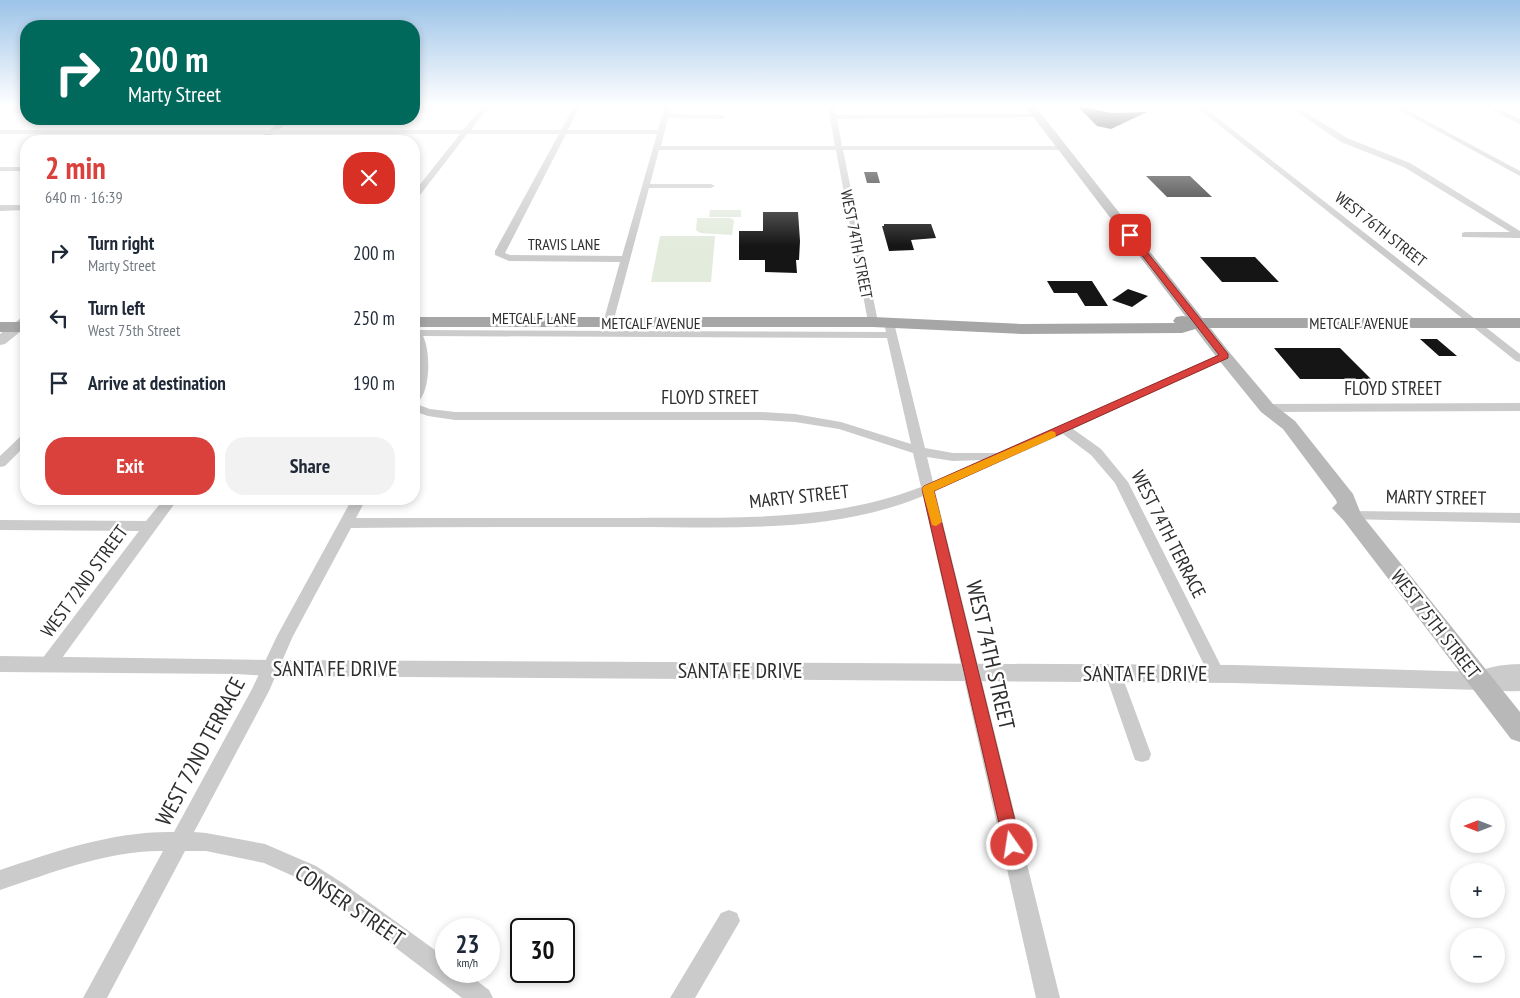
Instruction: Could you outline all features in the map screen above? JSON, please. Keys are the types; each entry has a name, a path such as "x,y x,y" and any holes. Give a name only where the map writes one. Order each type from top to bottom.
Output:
{"main road":[{"name":"WEST 75TH STREET","path":"1067,153 1198,323 1267,408 1271,424 1328,496 1351,516 1520,731"},
{"name":"METCALF AVENUE","path":"420,328 608,323 1022,329 1182,328 1198,323 1520,323"}],"street":[{"path":"420,190 450,153"},
{"name":"TRAVIS LANE","path":"552,153 500,251 502,256 516,258 627,259"},
{"path":"608,323 656,153"},
{"name":"WEST 74TH STREET","path":"840,153 884,327 928,489 1048,998"},
{"name":"WEST 76TH STREET","path":"1257,153 1520,359"},
{"path":"1376,153 1407,165 1520,235"},
{"path":"1481,153 1520,174"},
{"path":"0,169 20,169"},
{"path":"646,186 711,186"},
{"path":"0,208 20,208"},
{"path":"1465,235 1520,235"},
{"name":"METCALF LANE","path":"420,328 884,327"},
{"path":"420,340 425,352 426,362 420,382"},
{"name":"MARTY STREET","path":"346,523 777,522 820,518 857,511 905,498 928,489 1224,356"},
{"name":"FLOYD STREET","path":"1267,408 1520,407"},
{"name":"FLOYD STREET","path":"420,409 455,416 761,416 795,418 841,426 918,450 953,457 1002,456"},
{"name":"WEST 74TH TERRACE","path":"1064,429 1096,452 1121,482 1217,674"},
{"path":"0,463 20,444"},
{"name":"WEST 72ND STREET","path":"48,664 166,505"},
{"name":"WEST 72ND TERRACE","path":"94,998 260,691 285,636 356,505"},
{"name":"MARTY STREET","path":"1351,516 1520,518"},
{"path":"0,526 150,526"},
{"name":"SANTA FE DRIVE","path":"0,664 270,668 1217,674 1480,680 1520,684"},
{"name":"SANTA FE DRIVE","path":"1480,680 1497,672 1520,672"},
{"path":"1112,673 1142,754"},
{"name":"CONSER STREET","path":"0,880 78,854 149,841 223,845 265,854 309,873 337,891 481,998"},
{"path":"682,998 729,921"}],"shaded area":[{"path":"710,210 741,210 741,217 709,217"},
{"path":"697,218 730,218 734,220 732,235 700,233 696,230"},
{"path":"660,236 715,236 711,282 651,282"}],"building":[{"path":"864,172 877,172 880,183 867,183"},
{"path":"1146,176 1190,176 1212,197 1167,197"},
{"path":"763,212 798,212 800,241 799,260 796,260 797,273 765,272 765,260 739,260 739,231 763,231"},
{"path":"884,224 931,224 936,238 911,240 914,250 889,251 882,226"},
{"path":"1200,257 1255,257 1279,282 1222,282"},
{"path":"1047,281 1092,281 1108,306 1085,306 1077,293 1054,293"},
{"path":"1128,289 1148,296 1132,307 1112,300"},
{"path":"1420,339 1437,339 1457,356 1439,356"},
{"path":"1274,348 1340,348 1371,379 1300,379"}],"slow traffic":[{"path":"936,522 928,489 1051,435"}],"route":[{"path":"1012,845 928,489 1224,356 1130,235"}]}
